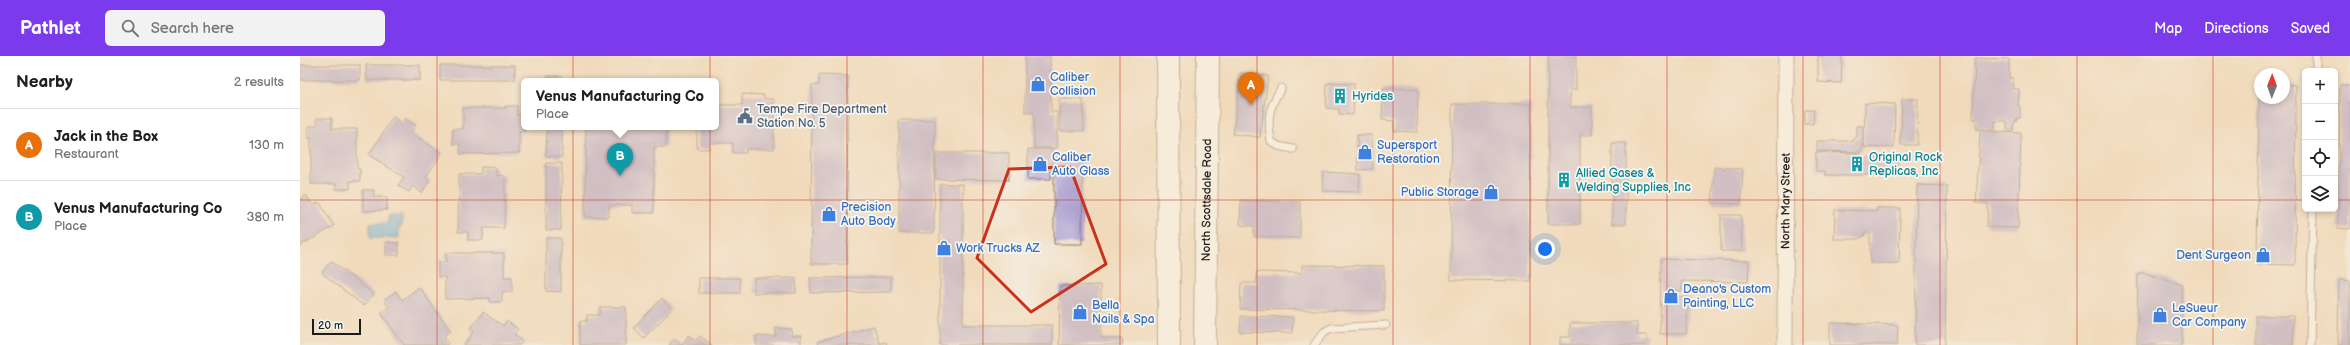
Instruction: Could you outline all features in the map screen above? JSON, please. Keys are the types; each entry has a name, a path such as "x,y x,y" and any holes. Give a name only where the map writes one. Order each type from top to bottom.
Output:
{"main road":[{"path":"1168,56 1169,345"},
{"name":"North Scottsdale Road","path":"1206,345 1208,56"}],"street":[{"name":"North Mary Street","path":"1785,345 1786,56"}],"lane":[{"path":"2316,56 2316,68"},
{"path":"1281,88 1270,107 1269,123 1271,141 1278,146 1293,149"},
{"path":"2310,345 2313,212"},
{"path":"1314,345 1324,332 1331,328 1386,325"}],"highlighted area":[{"path":"1070,167 1106,264 1031,312 977,258 1009,169"}],"water":[{"path":"388,216 402,216 402,226 399,226 399,238 370,238 370,223 388,223"}],"building":[{"name":"Caliber Collision","path":"1025,56 1050,56 1051,112 1057,112 1057,148 1034,148 1034,112 1025,112"},
{"name":"Allied Gases & Welding Supplies, Inc","path":"1548,56 1576,56 1576,90 1570,90 1570,107 1592,107 1592,135 1580,135 1580,224 1548,224"},
{"path":"1818,56 1842,56 1841,83 1818,82"},
{"path":"1975,58 2009,59 2009,78 2013,78 2013,89 2019,89 2018,106 2020,106 2020,118 2017,118 2016,122 2014,122 2013,131 2007,130 2007,121 1995,121 1995,130 1976,129 1976,119 1973,119"},
{"path":"300,65 360,65 360,80 300,80"},
{"path":"366,65 420,65 420,80 367,80"},
{"path":"440,65 515,65 515,80 440,80"},
{"path":"1241,73 1268,76 1260,137 1233,134"},
{"name":"Precision Auto Body","path":"819,75 848,76 847,264 811,264 812,85 819,85"},
{"path":"547,76 562,76 562,78 547,78"},
{"name":"Hyrides","path":"1327,83 1354,84 1353,115 1339,114 1339,109 1326,108"},
{"path":"2290,84 2296,85 2295,265 2257,264 2259,104 2290,104"},
{"path":"2340,85 2350,86 2350,229 2338,228"},
{"path":"1383,88 1418,89 1417,132 1394,131 1394,121 1382,120"},
{"name":"Tempe Fire Department Station No. 5","path":"742,94 764,95 764,99 774,99 774,149 746,149 746,153 733,153 733,143 709,143 709,149 697,149 697,130 719,130 719,105 742,105"},
{"path":"1059,99 1083,99 1084,131 1060,131"},
{"path":"1902,99 1918,99 1917,145 1901,145"},
{"path":"1865,103 1895,104 1894,148 1864,147"},
{"name":"Public Storage","path":"1452,104 1531,104 1530,281 1451,280"},
{"path":"505,106 517,106 517,115 521,115 521,130 525,131 519,131 519,153 460,154 460,144 453,144 453,129 463,129 463,108 506,108"},
{"path":"1805,110 1814,110 1813,124 1804,124"},
{"path":"393,117 402,123 405,118 416,125 411,133 442,153 426,177 430,180 422,193 413,186 409,192 398,186 404,177 369,155"},
{"path":"317,118 332,118 332,129 357,129 357,169 360,169 360,181 350,181 350,189 336,189 336,184 311,184 311,138 308,138 308,126 317,126"},
{"name":"Precision Auto Body","path":"899,120 935,120 934,233 899,233"},
{"path":"1857,126 1863,126 1863,146 1860,152 1817,151 1817,141 1853,141 1857,136"},
{"path":"547,130 562,130 562,157 546,156"},
{"path":"586,130 666,130 666,147 654,147 654,213 632,213 632,205 609,205 609,217 585,217"},
{"path":"1980,131 2021,133 2018,228 1987,227 1988,203 1976,203"},
{"name":"Supersport Restoration","path":"1357,135 1372,135 1373,169 1358,170"},
{"path":"1612,143 1626,143 1626,224 1612,224"},
{"name":"Caliber Auto Glass","path":"1028,149 1052,149 1051,179 1028,179"},
{"name":"Original Rock Replicas, Inc","path":"1816,152 1860,153 1860,158 1898,158 1898,175 1825,175 1825,171 1816,171"},
{"path":"936,153 1009,153 1009,180 936,179"},
{"path":"1054,155 1083,155 1082,244 1054,244"},
{"path":"546,163 562,163 561,230 546,230"},
{"path":"481,167 496,168 496,175 505,176 504,228 483,228 483,240 468,240 468,232 458,232 459,174 481,174"},
{"path":"1714,167 1743,169 1741,204 1712,203"},
{"path":"1323,172 1360,174 1359,192 1322,191"},
{"path":"940,184 963,184 963,325 1052,325 1052,345 940,345"},
{"path":"1917,185 1947,186 1945,345 1915,345"},
{"path":"363,190 374,190 374,197 387,197 387,210 363,211"},
{"path":"306,195 313,206 319,202 334,226 300,246 300,199"},
{"path":"1241,201 1300,202 1300,238 1254,237 1254,226 1240,225"},
{"path":"1877,208 1900,208 1899,263 1870,263 1870,233 1864,233 1864,236 1858,239 1834,239 1835,210 1877,211"},
{"path":"1721,215 1741,215 1742,251 1721,251"},
{"path":"546,238 561,238 561,292 546,291"},
{"path":"386,242 399,243 399,255 386,255"},
{"path":"446,253 504,253 504,277 512,277 512,292 502,292 502,302 490,302 490,298 445,299 445,277 438,277 438,262 446,262"},
{"name":"Deano's Custom Painting, LLC","path":"1661,259 1749,261 1748,282 1682,281 1682,291 1673,291 1673,296 1689,297 1686,334 1660,334"},
{"path":"331,261 374,294 364,306 322,273"},
{"path":"1302,265 1384,266 1384,311 1240,309 1241,283 1257,283 1256,272 1302,273"},
{"name":"LeSueur Car Company","path":"2138,273 2145,273 2182,285 2182,345 2137,345"},
{"path":"891,277 891,292 811,293 810,278"},
{"path":"699,278 740,278 740,293 699,293"},
{"path":"754,278 796,278 796,293 754,293"},
{"path":"2339,280 2350,281 2350,345 2338,345"},
{"name":"Bella Nails & Spa","path":"1101,285 1101,338 1122,339 1123,345 1059,345 1060,286"},
{"path":"419,287 451,331 444,336 449,343 446,345 404,345 381,313 389,307 384,300 396,291 402,300"},
{"path":"662,298 672,309 644,338 634,328"},
{"path":"600,307 626,307 626,345 580,345 580,321 587,321 587,315 600,315"},
{"path":"483,312 503,326 507,321 518,329 514,334 523,341 520,345 464,345 474,332 470,329"},
{"path":"1241,316 1293,317 1292,333 1240,332"},
{"path":"2256,316 2293,316 2293,345 2256,345"},
{"path":"1570,323 1637,323 1637,335 1647,335 1647,345 1560,345 1560,337 1570,337"},
{"path":"1830,323 1898,325 1897,345 1830,345"},
{"path":"874,326 879,343 886,342 887,345 818,345 817,342"},
{"path":"776,328 792,329 791,336 801,336 801,345 756,345 756,336 776,337"},
{"path":"689,335 696,341 700,336 712,345 682,345"},
{"path":"674,338 682,345 669,345"}],"place":[{"name":"Caliber Collision","path":"1038,84"},
{"name":"Hyrides","path":"1340,96"},
{"name":"Jack in the Box","path":"1251,105"},
{"name":"Tempe Fire Department Station No. 5","path":"745,116"},
{"name":"Supersport Restoration","path":"1365,152"},
{"name":"Caliber Auto Glass","path":"1040,164"},
{"name":"Original Rock Replicas, Inc","path":"1857,164"},
{"name":"Venus Manufacturing Co","path":"620,176"},
{"name":"Allied Gases & Welding Supplies, Inc","path":"1564,180"},
{"name":"Public Storage","path":"1491,192"},
{"name":"Precision Auto Body","path":"829,214"},
{"name":"Work Trucks AZ","path":"944,248"},
{"name":"Dent Surgeon","path":"2263,255"},
{"name":"Deano's Custom Painting, LLC","path":"1671,296"},
{"name":"Bella Nails & Spa","path":"1080,312"},
{"name":"LeSueur Car Company","path":"2160,315"}]}
